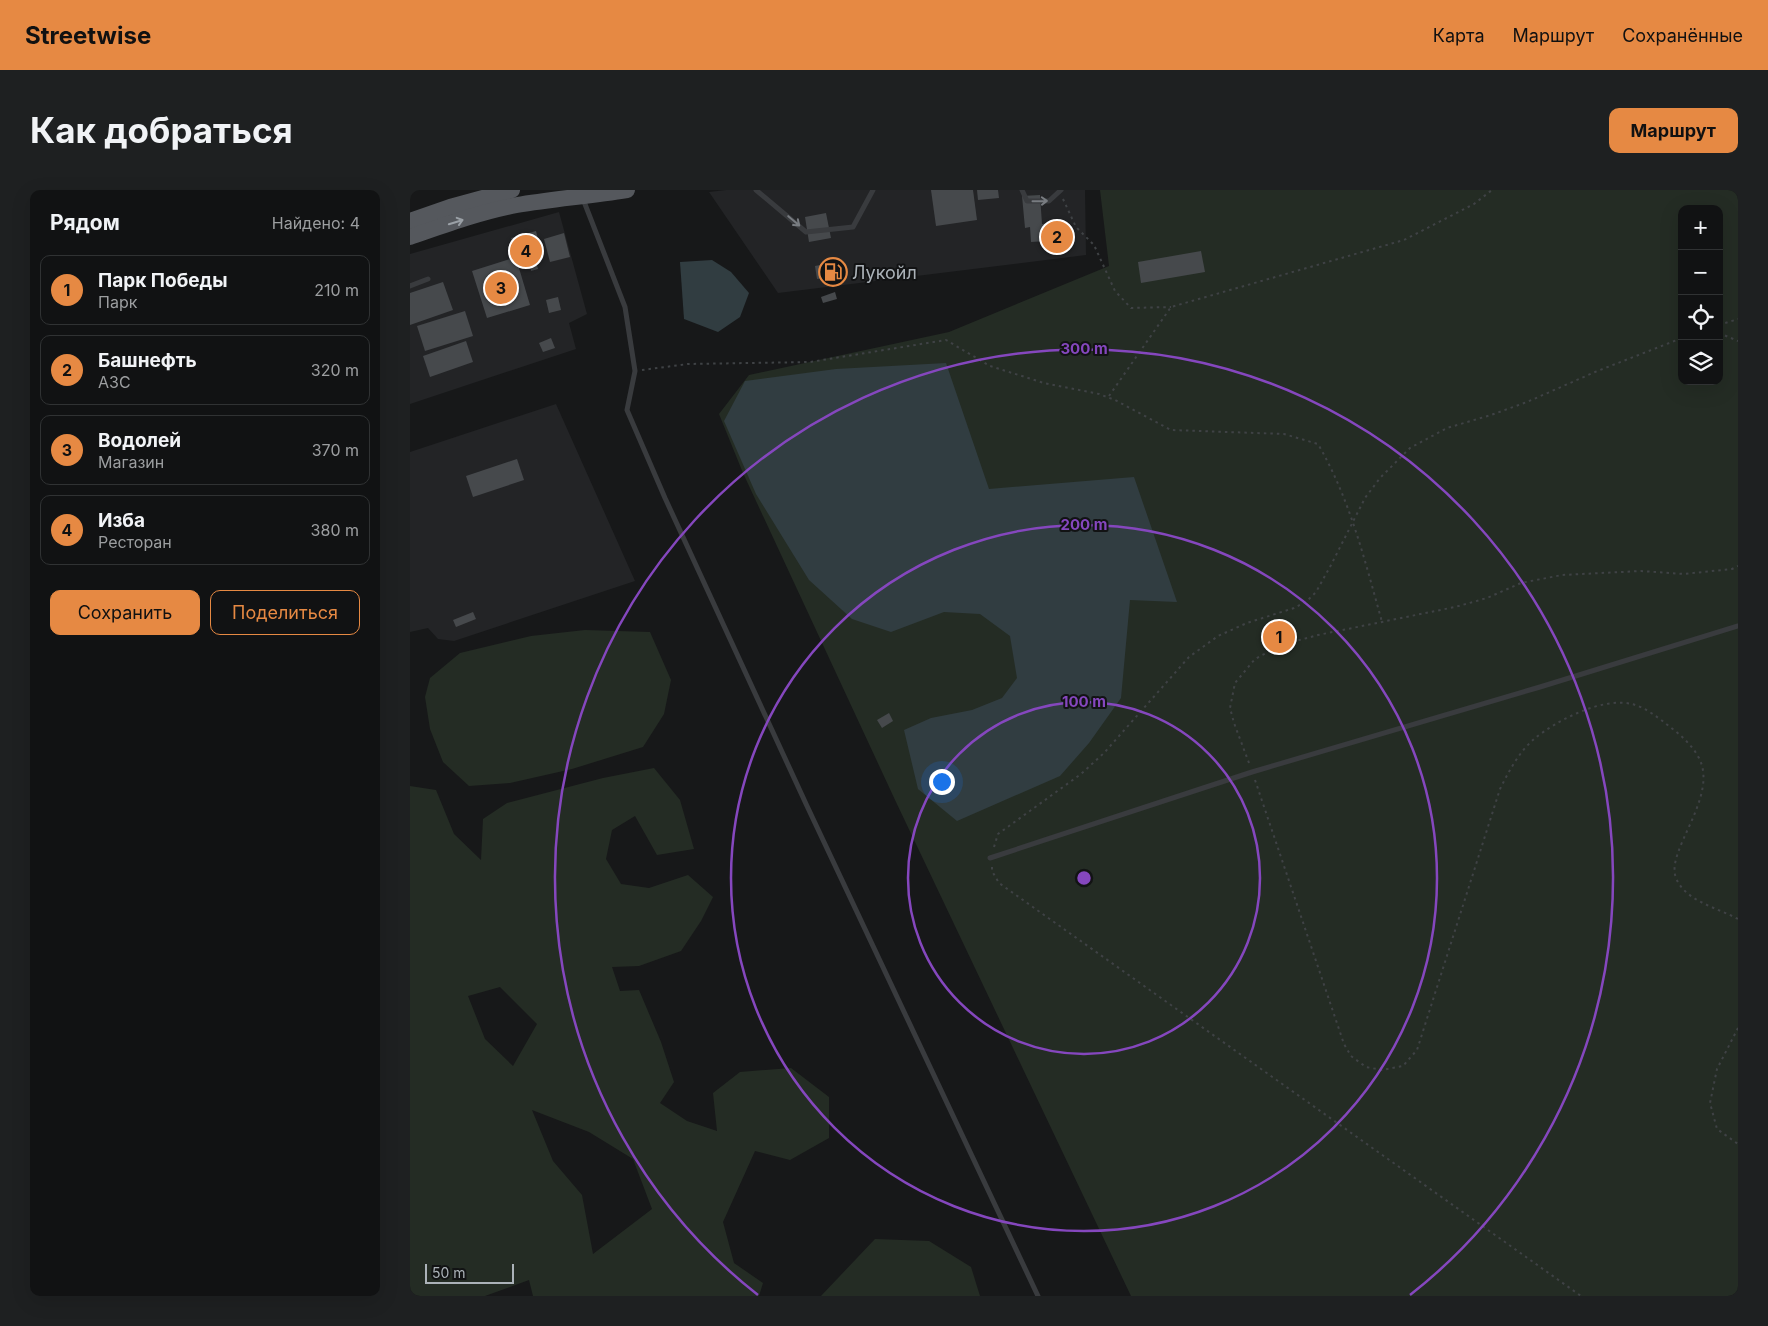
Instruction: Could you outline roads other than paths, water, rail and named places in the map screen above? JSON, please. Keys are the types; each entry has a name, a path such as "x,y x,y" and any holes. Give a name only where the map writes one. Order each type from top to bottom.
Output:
{"main road":[{"path":"410,221 459,204 512,190"},
{"path":"410,237 454,222 516,205 583,198 627,190"}],"lane":[{"path":"756,190 806,232 853,227 873,190"},
{"path":"1022,190 1027,201 1049,201 1060,191"},
{"path":"583,198 626,307 635,371 627,410 665,498 811,815 1038,1296"},
{"path":"410,286 428,279"},
{"path":"990,858 1252,772 1738,626"}],"place":[{"name":"Башнефть","path":"1057,237"},
{"name":"Изба","path":"526,251"},
{"name":"Лукойл","path":"833,272"},
{"name":"Водолей","path":"501,288"},
{"name":"Парк Победы","path":"1279,637"}]}
